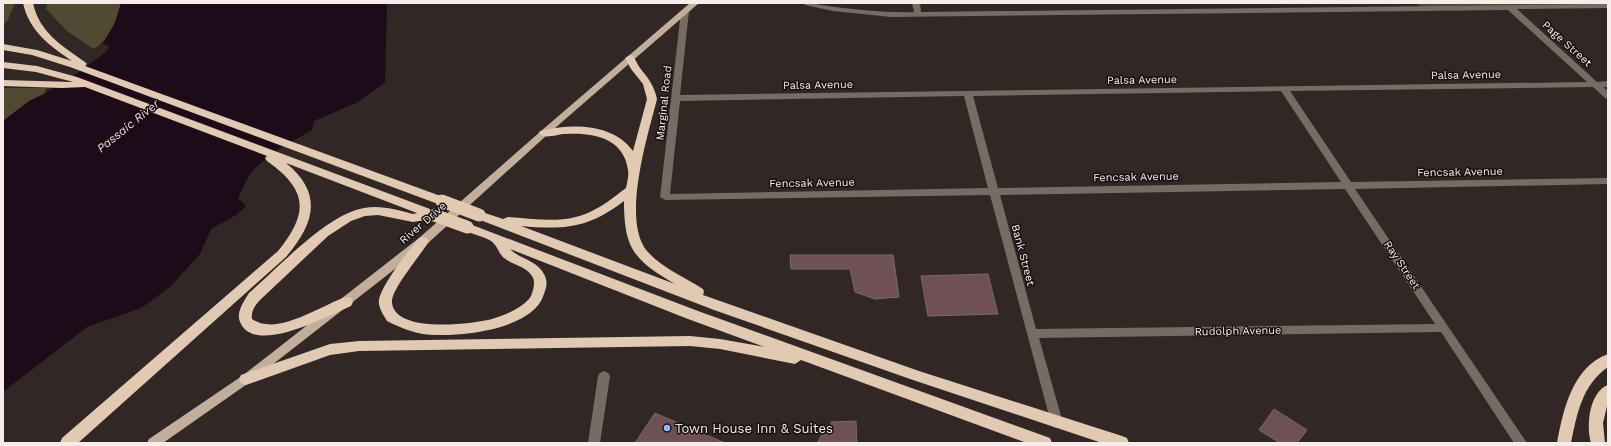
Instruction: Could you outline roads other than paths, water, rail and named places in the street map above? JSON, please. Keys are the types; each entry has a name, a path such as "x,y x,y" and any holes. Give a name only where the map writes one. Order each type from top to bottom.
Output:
{"highway":[{"path":"28,3 29,14 36,25 47,37 94,72"},
{"path":"3,47 47,56 94,72 496,221 719,306 918,376 1122,443"},
{"path":"630,58 632,65 646,78 651,88 652,99 630,191 631,225 634,240 641,253 653,263 719,306"},
{"path":"3,65 49,72 87,85 260,149 296,170 434,215 693,315 1045,443"},
{"path":"3,83 43,83 66,86 87,85"},
{"path":"544,133 574,129 586,130 606,135 622,144 628,152 634,171"},
{"path":"68,443 151,368 282,254 291,244 305,220 306,210 305,195 296,170"},
{"path":"496,221 550,224 573,223 590,218 630,191"},
{"path":"346,302 292,326 271,330 256,328 250,325 246,321 245,316 246,310 254,297 324,233 339,222 364,212 386,211 413,218 434,215"},
{"path":"423,241 386,295 385,307 390,317 403,324 426,329 453,330 481,327 508,319 524,311 536,300 539,295 541,284 537,273 522,260 508,254 496,238"},
{"path":"246,379 330,350 359,346 690,341 720,344 785,357 820,362"},
{"path":"1564,443 1572,402 1583,381 1600,364 1608,360"},
{"path":"1598,443 1596,437 1596,413 1608,391"}],"main road":[{"name":"River Drive","path":"152,443 246,379 423,241 544,133 694,3"}],"street":[{"path":"808,3 833,9 861,13 918,15 1419,6 1510,8 1605,5"},
{"path":"916,3 918,15"},
{"name":"Page Street","path":"1510,8 1608,96"},
{"name":"Marginal Road","path":"665,197 685,10"},
{"name":"Palsa Avenue","path":"676,98 1608,84"},
{"name":"Ray Street","path":"1283,88 1521,443"},
{"name":"Bank Street","path":"968,94 1032,334 1058,423"},
{"name":"Fencsak Avenue","path":"665,197 1608,181"},
{"name":"Rudolph Avenue","path":"1032,334 1443,328"},
{"path":"594,443 604,376"}],"water":[{"name":"Passaic River","path":"121,3 387,3 385,83 356,103 314,121 312,130 272,153 250,173 238,198 246,206 236,215 211,229 200,254 170,287 141,308 87,327 3,392 3,121 29,101 69,79 106,52 109,47 103,43 115,23"}],"place":[{"name":"Town House Inn & Suites","path":"667,428"}]}
